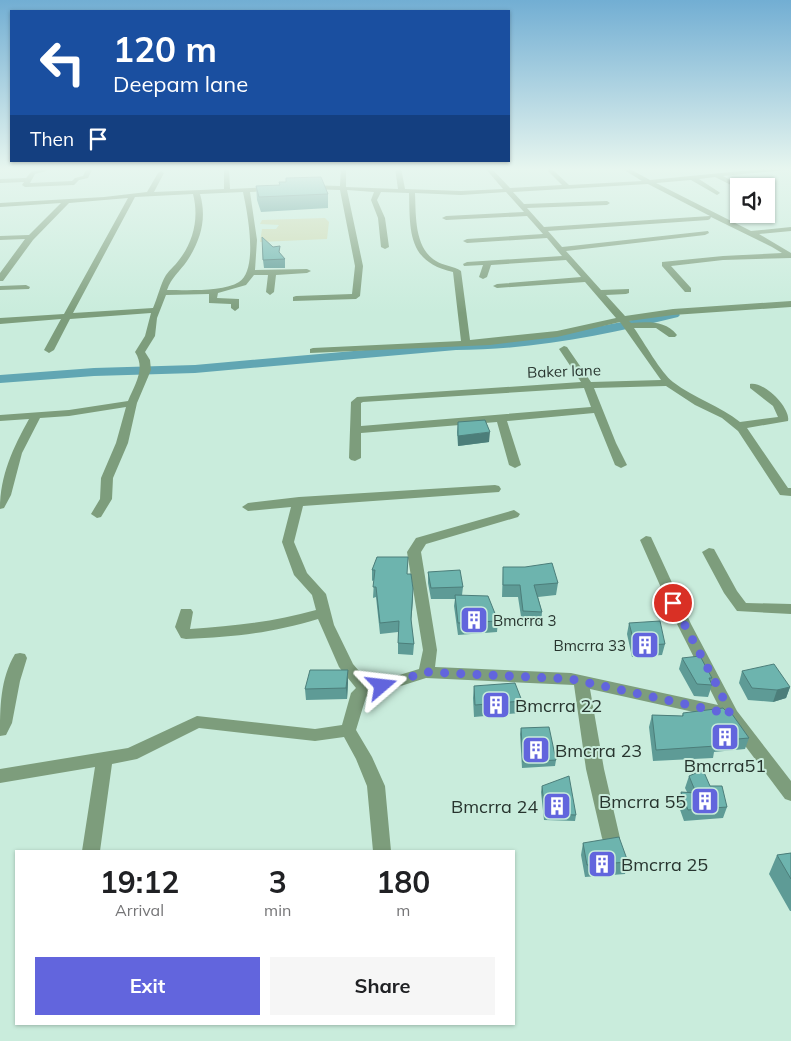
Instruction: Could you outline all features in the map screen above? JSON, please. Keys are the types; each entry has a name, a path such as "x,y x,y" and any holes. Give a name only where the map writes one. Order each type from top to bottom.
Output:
{"street":[{"path":"0,279 31,237 53,217"},
{"path":"49,350 122,217"},
{"path":"97,514 106,499 107,478 122,443 132,403 146,370 140,352 142,346 150,336 153,318 171,274 183,261 193,243 199,226 199,217"},
{"path":"162,293 214,290 244,282 251,273 252,217"},
{"path":"296,299 356,296 359,266 353,242 350,217"},
{"path":"382,217 385,247"},
{"path":"413,217 420,252 431,263 442,269 456,270 466,343"},
{"path":"446,218 476,217"},
{"path":"532,217 628,325 668,383 699,403 726,416 738,426 788,492"},
{"path":"641,217 647,222"},
{"path":"719,217 751,232 790,255"},
{"path":"543,229 708,218"},
{"path":"751,232 791,229"},
{"path":"561,249 706,233"},
{"path":"467,242 549,236"},
{"path":"0,238 31,237"},
{"path":"688,290 665,264 722,258 790,255"},
{"path":"467,264 568,258"},
{"path":"484,277 488,263"},
{"path":"251,273 307,271"},
{"path":"270,292 272,273"},
{"path":"497,286 586,279"},
{"path":"0,288 26,287"},
{"path":"214,290 212,302 236,301 235,308"},
{"path":"598,293 626,291"},
{"path":"628,325 673,312 791,304"},
{"path":"0,321 156,310"},
{"path":"313,351 466,343 628,325 652,324 663,326 672,335"},
{"path":"564,349 588,385 610,443 621,465"},
{"name":"Baker lane","path":"355,458 356,402 367,397 588,385 668,383"},
{"path":"738,426 784,419 784,414 778,404 754,386"},
{"path":"0,418 35,417 98,410 132,403"},
{"path":"356,430 597,410"},
{"path":"0,505 5,495 16,453 35,417"},
{"path":"500,418 515,466"},
{"path":"248,507 300,501 397,497 495,489"},
{"path":"300,501 293,518 288,542 301,575 319,594 327,625 347,667 368,690"},
{"path":"426,672 430,650 414,552 421,541 454,533 514,514"},
{"path":"646,540 673,603 720,691 730,714 791,794"},
{"path":"709,552 731,593 742,608 791,609"},
{"path":"186,612 182,627 186,634 242,631 282,625 324,613"},
{"path":"0,730 4,723 12,681 20,658"},
{"path":"382,850 376,786 364,756 348,730 359,693 426,672 582,681 730,714"},
{"path":"582,681 595,769 611,838"},
{"path":"0,776 131,754 197,722 315,735 348,730"},
{"path":"91,850 105,757"}],"green space":[{"path":"325,218 329,222 327,239 260,242 262,229 276,229 279,225 260,224 262,220"}],"building":[{"path":"262,237 273,247 280,246 279,252 285,259 263,260"},
{"path":"485,420 490,432 458,436 458,422"},
{"path":"377,557 408,557 407,574 411,574 413,589 411,619 414,644 398,643 399,621 380,623 376,587 373,587 375,570 372,570"},
{"path":"552,563 558,583 534,585 542,612 523,611 520,585 503,585 503,567 525,567"},
{"path":"460,570 463,587 431,588 428,572"},
{"path":"455,595 488,596 498,621 458,623"},
{"path":"660,621 665,644 635,646 629,623"},
{"path":"700,656 712,678 709,678 712,685 697,684 682,658"},
{"path":"774,664 790,687 777,690 752,688 742,671"},
{"path":"310,670 348,670 346,688 305,689"},
{"path":"515,683 522,701 475,705 474,686"},
{"path":"723,708 729,714 732,714 749,738 714,741 716,746 656,750 652,715 683,716 683,713"},
{"name":"Bmcrra 23","path":"549,727 556,760 523,762 521,728"},
{"path":"703,770 710,786 722,786 727,807 688,810 681,792 696,793 689,776"},
{"name":"Bmcrra 24","path":"569,776 576,815 545,814 542,786"},
{"path":"619,837 628,862 587,865 583,843"},
{"path":"791,853 791,879 777,855"}],"waterway":[{"path":"0,379 94,372 195,369 456,346 499,346 538,342 674,315"}],"place":[{"name":"Bmcrra 3","path":"474,620"},
{"name":"Bmcrra 33","path":"645,645"},
{"name":"Bmcrra 22","path":"496,705"},
{"name":"Bmcrra51","path":"725,737"},
{"name":"Bmcrra 23","path":"536,750"},
{"name":"Bmcrra 55","path":"705,801"},
{"name":"Bmcrra 24","path":"557,806"},
{"name":"Bmcrra 25","path":"602,864"}],"route":[{"path":"382,686 426,672 571,679 730,714 720,691 673,603"}]}
